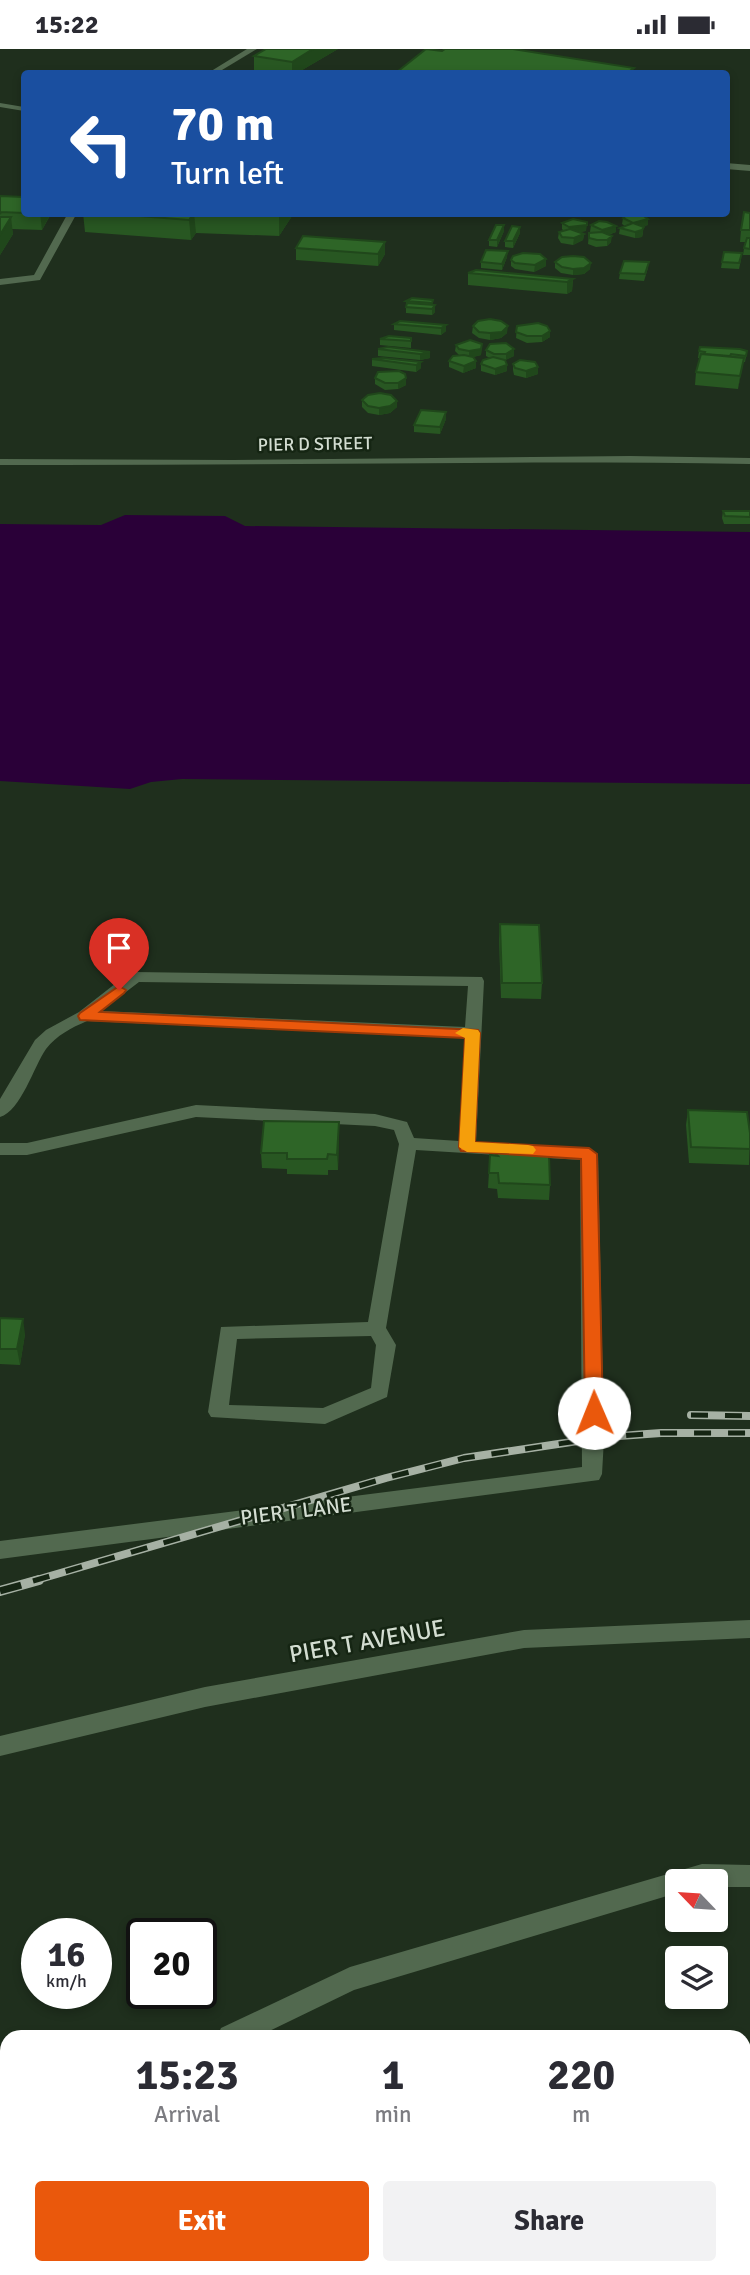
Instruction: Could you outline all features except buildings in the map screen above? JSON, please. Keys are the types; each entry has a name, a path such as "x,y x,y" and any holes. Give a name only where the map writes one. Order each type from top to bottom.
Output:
{"street":[{"path":"217,70 253,49"},
{"path":"0,105 21,108"},
{"path":"730,166 750,168"},
{"path":"0,282 37,278 71,217"},
{"name":"PIER D STREET","path":"0,462 233,463 630,459 750,461"},
{"path":"85,1016 135,977 475,981 467,1147 408,1144"},
{"path":"0,1111 45,1037 63,1023 85,1016 473,1033"},
{"path":"0,1149 27,1150 196,1111 375,1119 401,1126 408,1144 376,1329 386,1345 380,1392 325,1416 218,1412 228,1332 376,1329"},
{"name":"PIER T LANE","path":"0,1550 592,1474 594,1439 589,1154 467,1147"},
{"name":"PIER T AVENUE","path":"0,1746 205,1697 524,1639 750,1629"},
{"path":"728,1876 750,1876"},
{"path":"244,2030 350,1979 665,1886"}],"shaded area":[{"path":"125,515 225,516 245,526 750,532 750,784 182,779 151,782 130,789 0,781 0,524 101,525"}],"railway":[{"path":"691,1415 750,1416"},
{"path":"33,1581 386,1478 464,1458 605,1437 661,1433 750,1433"},
{"path":"0,1591 39,1580"}],"slow traffic":[{"path":"463,1033 473,1033 467,1147 528,1150"}],"route":[{"path":"119,990 85,1016 473,1033 467,1147 589,1154 594,1413"}]}
